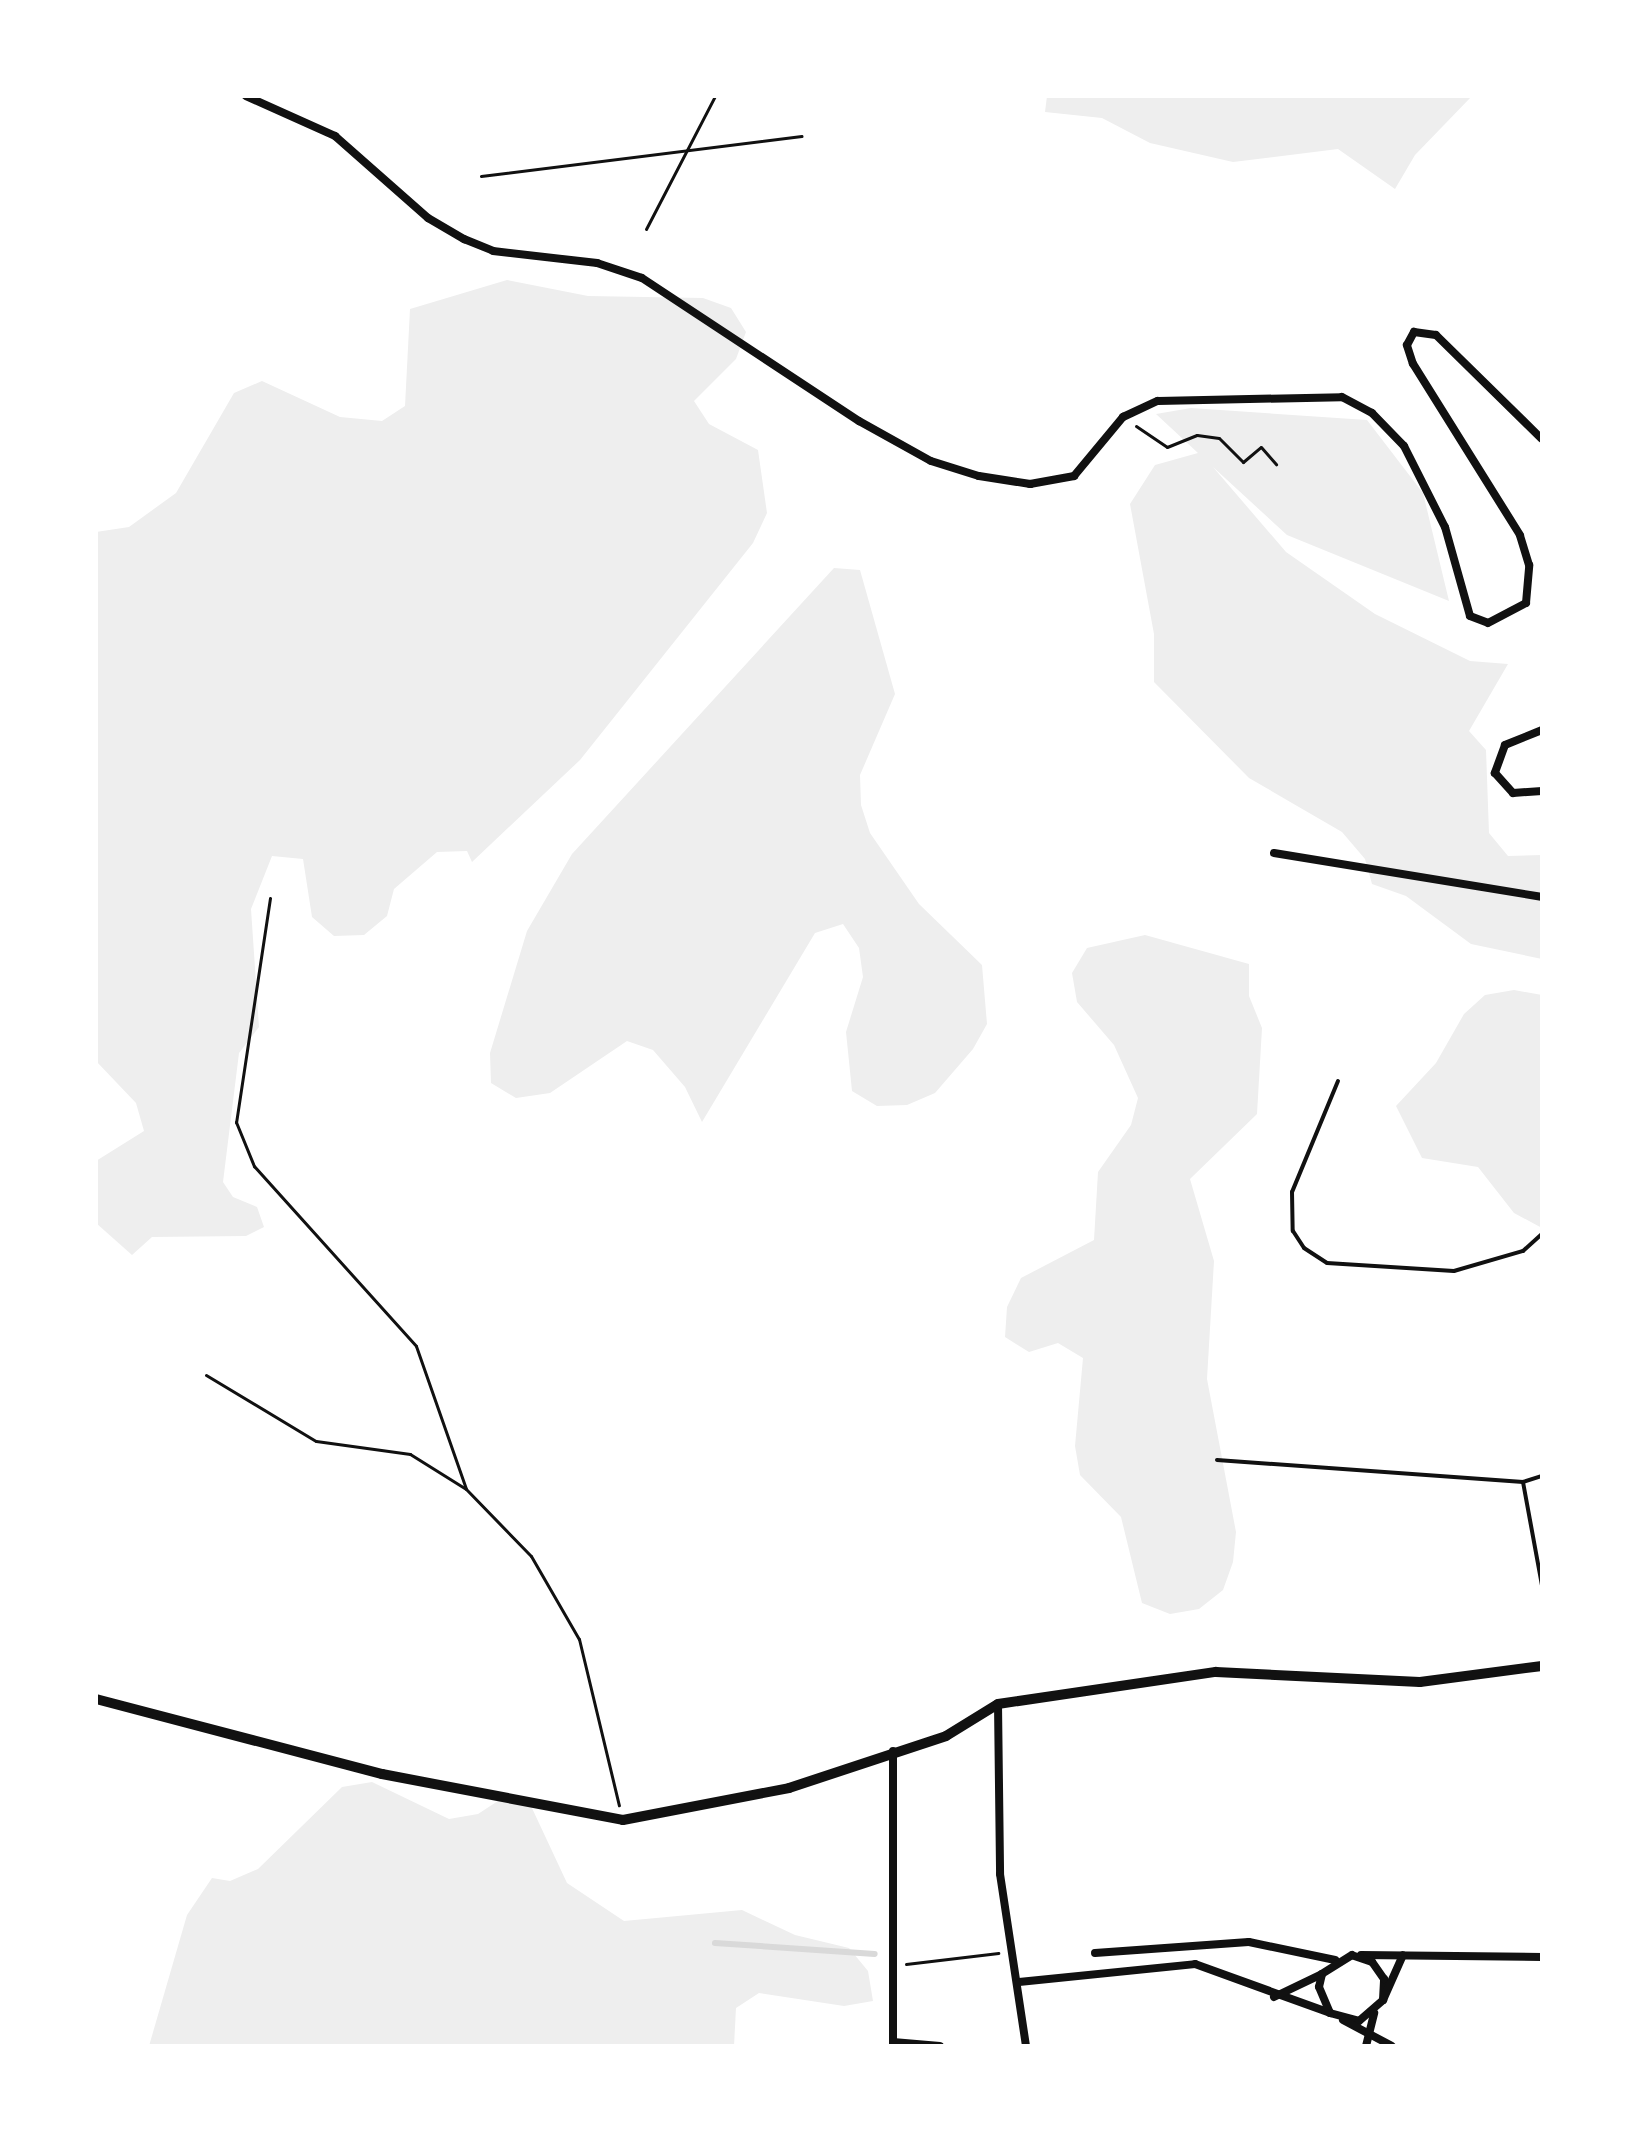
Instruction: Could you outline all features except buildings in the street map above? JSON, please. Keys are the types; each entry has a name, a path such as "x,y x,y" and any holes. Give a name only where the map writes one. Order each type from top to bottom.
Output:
{"street":[{"path":"246,96 335,136 428,218 464,239 493,251 597,263 642,278 931,461 1030,484 1074,476 1123,417 1196,396 1342,397 1372,413 1426,481 1461,597 1470,616 1488,623 1526,603 1529,565 1520,535 1413,364 1407,345 1414,332 1436,335 1542,439"},
{"path":"1542,730 1505,745 1495,773 1513,793 1542,791"},
{"path":"1274,853 1542,897"},
{"path":"96,1699 382,1774 623,1820 774,1792 893,1749 946,1736 998,1704 1216,1672 1420,1682 1542,1666"},
{"path":"998,1704 1000,1874 1009,1952 1019,1982 1026,2046"},
{"path":"893,1749 890,1965 893,2044 940,2046"},
{"path":"1095,1953 1249,1942 1335,1960 1352,1955 1542,1957"},
{"path":"1352,1955 1378,1970 1383,2000"},
{"path":"1366,2046 1374,2013 1403,1955"},
{"path":"1274,1997 1322,1974 1335,1960"},
{"path":"1019,1982 1195,1964 1274,1997 1330,2013 1392,2046"},
{"path":"1322,1974 1319,1987 1330,2013"},
{"path":"1342,2020 1374,2013"}],"lane":[{"path":"1338,1081 1292,1192 1293,1231 1304,1248 1327,1263 1454,1271 1512,1255 1542,1234"},
{"path":"1217,1460 1523,1482 1542,1476"},
{"path":"1523,1482 1542,1586"}],"path":[{"path":"646,229 715,96"},
{"path":"481,176 802,136"},
{"path":"1123,417 1167,447 1197,435 1219,438 1243,462 1261,447 1276,464"},
{"path":"270,898 236,1122 254,1166 416,1346 466,1489"},
{"path":"206,1375 316,1441 410,1454 466,1489 531,1556 563,1606 579,1639 623,1820"},
{"path":"890,1965 1009,1952"}],"shaded area":[{"path":"1047,96 1472,96 1415,155 1395,189 1338,149 1233,162 1150,143 1102,118 1045,112"},
{"path":"507,280 588,296 703,298 731,308 746,332 736,359 694,401 709,424 758,450 767,513 753,543 580,760 472,862 467,851 437,852 394,889 387,916 364,935 334,936 312,917 303,859 272,856 251,909 259,1027 239,1053 223,1182 233,1197 257,1207 264,1227 246,1236 152,1237 132,1255 96,1223 96,1161 144,1131 136,1103 96,1061 96,532 129,527 176,493 234,393 262,381 340,417 382,421 405,406 410,309"},
{"path":"1191,408 1367,420 1423,493 1449,601 1287,535 1213,467 1286,552 1375,614 1470,661 1508,664 1469,731 1486,750 1489,833 1508,856 1542,855 1542,959 1471,944 1406,896 1372,884 1365,859 1342,832 1249,778 1154,682 1154,634 1130,504 1155,465 1198,453 1156,414"},
{"path":"834,568 860,570 895,694 860,775 861,805 870,833 919,904 982,965 987,1024 973,1049 935,1093 907,1105 877,1106 852,1091 846,1032 863,977 859,948 843,924 815,933 702,1122 685,1087 653,1050 627,1041 550,1093 516,1098 491,1083 490,1053 527,931 572,854"},
{"path":"1145,935 1249,964 1249,996 1262,1028 1257,1114 1190,1179 1214,1261 1207,1379 1236,1532 1233,1562 1223,1590 1199,1609 1170,1614 1142,1603 1121,1517 1080,1475 1075,1446 1083,1358 1058,1343 1029,1352 1005,1337 1007,1307 1021,1278 1094,1240 1098,1172 1131,1125 1138,1098 1114,1045 1077,1002 1072,973 1087,948"},
{"path":"1514,990 1542,995 1542,1228 1514,1213 1478,1167 1422,1158 1396,1106 1436,1063 1464,1014 1485,995"},
{"path":"372,1782 449,1819 478,1814 504,1797 531,1806 567,1883 624,1921 742,1910 795,1935 849,1948 868,1971 873,2001 844,2006 759,1993 736,2008 734,2046 149,2046 187,1915 212,1878 230,1881 258,1869 342,1787"}],"waterway":[{"path":"715,1943 875,1954"}]}
